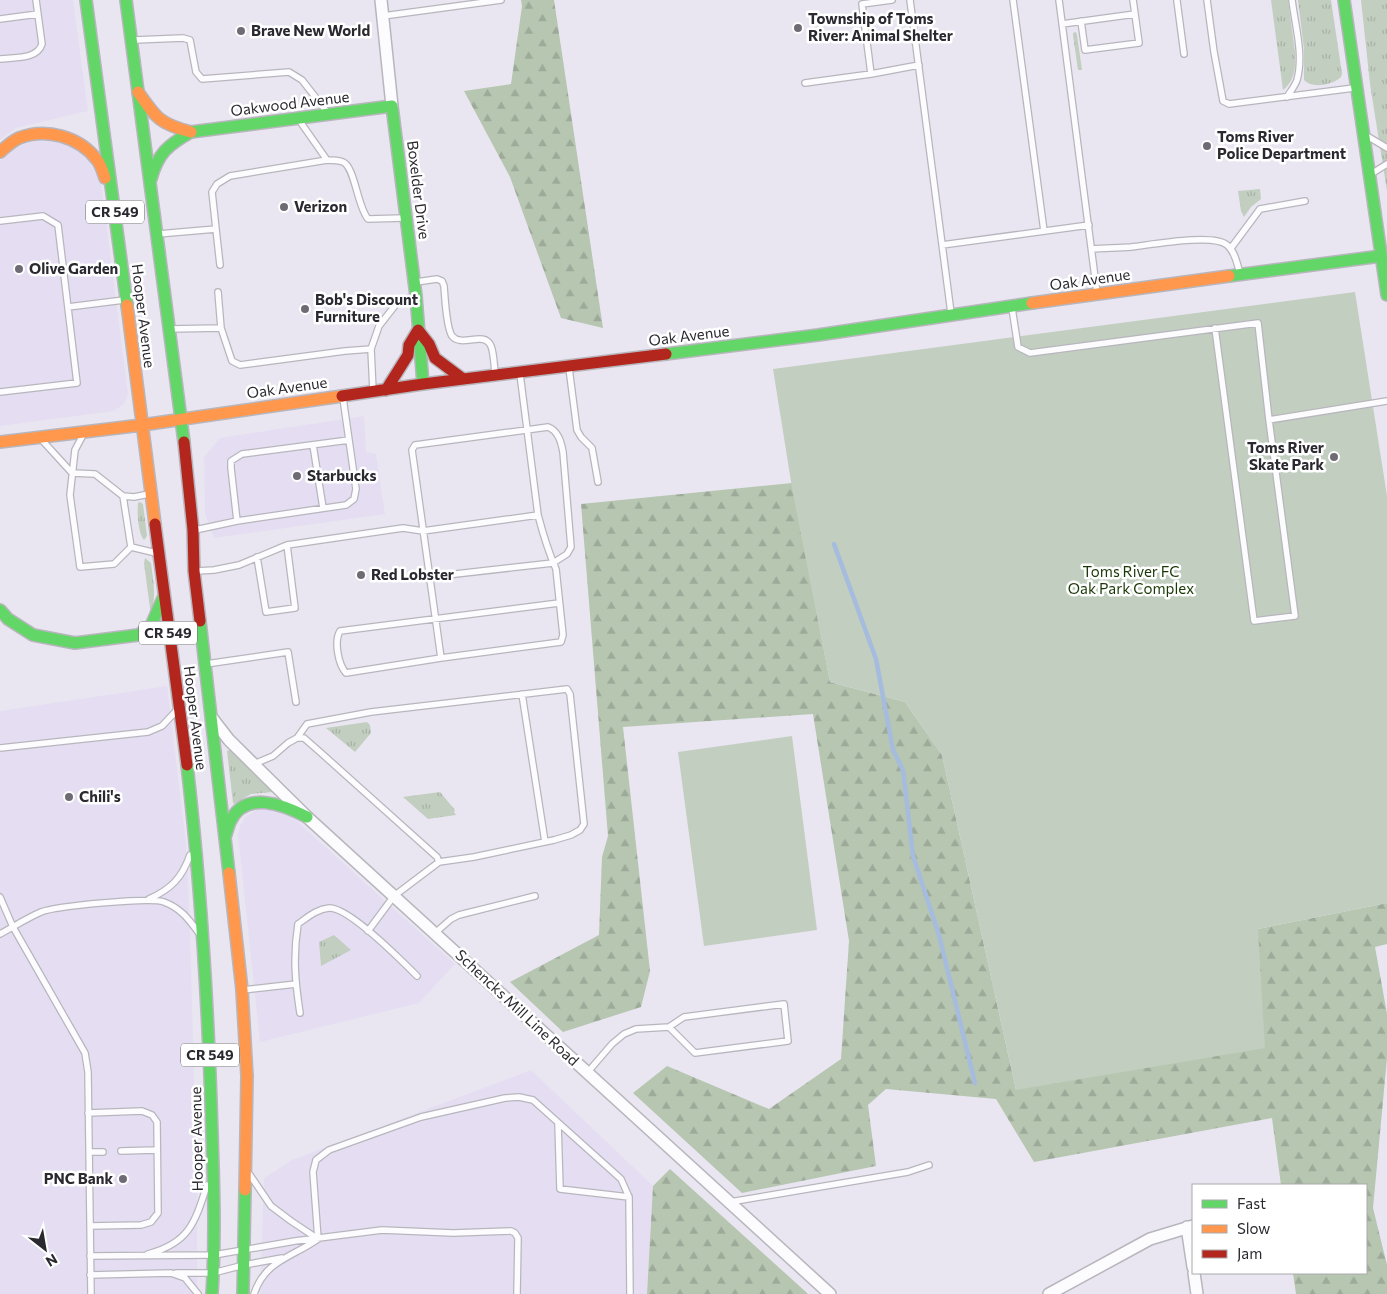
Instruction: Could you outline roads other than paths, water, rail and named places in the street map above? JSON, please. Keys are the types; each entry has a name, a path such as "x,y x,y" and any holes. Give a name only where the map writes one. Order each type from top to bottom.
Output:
{"main road":[{"name":"Hooper Avenue","path":"86,0 114,198 169,636 180,707 195,841 204,942 213,1169 214,1256 212,1294"},
{"path":"118,0 131,40"},
{"name":"Hooper Avenue","path":"126,0 181,419 193,530 194,571 242,990 247,1076 243,1294"},
{"path":"1344,0 1369,175 1384,256 1387,295"},
{"path":"137,90 153,113 169,126 192,132"},
{"name":"Oakwood Avenue","path":"192,132 392,106"},
{"name":"Boxelder Drive","path":"392,106 416,296 423,384"},
{"path":"150,184 155,162 169,144 192,132"},
{"path":"0,152 17,138 38,133 59,135 78,141 98,160 114,198"},
{"name":"Oak Avenue","path":"0,442 142,425 423,384 818,335 951,314 1384,256"},
{"path":"386,390 408,355 409,345 418,330 429,344 435,358 463,379"},
{"path":"0,610 8,619 34,634 75,643 138,635 150,628 164,596"},
{"path":"225,837 230,821 236,813 244,807 260,801 275,803 308,817"}],"street":[{"name":"Boxelder Drive","path":"382,0 392,106"},
{"name":"Schencks Mill Line Road","path":"210,715 228,740 308,817 830,1294"},
{"path":"1049,1294 1150,1240 1190,1227 1192,1254"},
{"path":"1194,1274 1197,1294"}],"lane":[{"path":"0,59 33,55 40,51 42,44 36,0"},
{"path":"383,16 502,0"},
{"path":"871,74 862,4 892,0"},
{"path":"910,0 951,314"},
{"path":"1013,0 1044,231"},
{"path":"1059,0 1098,294"},
{"path":"1081,20 1086,50 1139,43 1133,0"},
{"path":"1181,0 1177,0 1184,54"},
{"path":"1207,0 1223,101 1229,104 1356,88"},
{"path":"1287,97 1297,82 1299,68 1292,0"},
{"path":"0,19 38,14"},
{"path":"1062,24 1134,14"},
{"path":"131,40 183,38 190,40 196,72 202,79 289,72 302,80 328,114"},
{"path":"806,82 871,74 919,65"},
{"path":"297,118 327,160"},
{"path":"1363,133 1387,148"},
{"path":"220,265 212,192 217,184 230,176 327,160 343,162 350,168 363,213 368,219 406,218"},
{"path":"1369,175 1387,164"},
{"path":"1231,248 1260,209 1305,202"},
{"path":"0,221 43,216 58,225 77,383 0,392"},
{"path":"942,245 1089,225"},
{"path":"156,234 216,229"},
{"path":"1092,249 1205,240 1224,243 1231,248 1241,275"},
{"path":"414,282 437,279 442,282 450,332 457,340 481,339 488,341 491,346 496,375"},
{"path":"218,292 222,328 232,361 240,365 345,351 371,350"},
{"path":"373,391 371,350 379,326 397,303 416,296"},
{"path":"68,307 126,300"},
{"path":"1012,306 1018,347 1030,353 1215,328 1258,323 1269,420 1296,616 1254,621 1215,328"},
{"path":"168,329 222,328"},
{"path":"569,366 577,430 592,448 598,482"},
{"path":"519,372 538,515 547,549 556,568 563,635 561,642 346,673 341,668 337,637 340,631 559,603"},
{"path":"193,530 237,521 346,505 354,499 356,489 343,396"},
{"path":"1269,420 1387,401"},
{"path":"429,577 553,563 567,554 571,547 563,452 560,438 553,429 548,427 527,429 415,445 412,450 429,577 441,658"},
{"path":"85,432 75,450 70,495 80,567 114,564 131,547"},
{"path":"39,437 72,473 95,474 123,496 151,493"},
{"path":"237,521 231,461 242,454 349,440"},
{"path":"313,445 323,508"},
{"path":"123,496 131,547"},
{"path":"194,571 214,570 239,565 287,545 403,528 423,531 538,515"},
{"path":"258,558 266,612 295,608 287,545"},
{"path":"131,547 159,554"},
{"path":"204,664 288,652 296,702"},
{"path":"254,764 272,756 297,738 307,724 371,712 567,689 570,694 584,824 580,830 545,842 474,857 439,862 394,896 368,931"},
{"path":"522,694 545,842"},
{"path":"0,748 148,732 162,726 180,707"},
{"path":"297,738 304,738 437,857 439,862"},
{"path":"147,900 163,893 178,880 186,866 195,841"},
{"path":"435,933 451,919 459,915 534,896"},
{"path":"0,897 13,927 85,1053 88,1072 91,1294"},
{"path":"0,934 42,912 70,907 147,900 162,901 182,911 204,942"},
{"path":"300,1013 294,948 298,924 316,912 330,908 344,913 368,931 417,976"},
{"path":"242,990 296,984"},
{"path":"587,1073 612,1044 624,1034 636,1029 669,1027 684,1017 784,1004 788,1041 694,1053 669,1027"},
{"path":"318,1239 313,1172 316,1160 329,1150 421,1116 504,1098 518,1097 533,1100 621,1179 629,1197 630,1294"},
{"path":"88,1113 142,1111 152,1115 157,1122 158,1213 151,1222 141,1225 90,1226"},
{"path":"558,1124 560,1189 629,1197"},
{"path":"122,1151 156,1150"},
{"path":"89,1152 103,1152"},
{"path":"730,1202 908,1172 929,1165"},
{"path":"139,1257 166,1250 186,1234 199,1211 213,1169"},
{"path":"246,1170 271,1206 291,1222 318,1239"},
{"path":"90,1256 214,1256 382,1230 453,1233 511,1231 518,1238 517,1294"},
{"path":"90,1275 213,1273 282,1258 306,1248 318,1239"},
{"path":"254,1294 258,1280 282,1258"},
{"path":"171,1273 185,1278 198,1294"}],"waterway":[{"path":"834,544 876,659 893,750 903,770 913,856 939,935 975,1083"}],"place":[{"name":"Township of Toms River: Animal Shelter","path":"798,28"},
{"name":"Brave New World","path":"241,31"},
{"name":"Toms River Police Department","path":"1207,146"},
{"name":"Verizon","path":"284,207"},
{"name":"Olive Garden","path":"19,269"},
{"name":"Bob's Discount Furniture","path":"305,309"},
{"name":"Toms River Skate Park","path":"1334,457"},
{"name":"Starbucks","path":"297,476"},
{"name":"Red Lobster","path":"361,575"},
{"name":"Chili's","path":"69,797"},
{"name":"PNC Bank","path":"123,1179"}],"park label":[{"name":"Toms River FC Oak Park Complex","path":"1131,580"}]}
